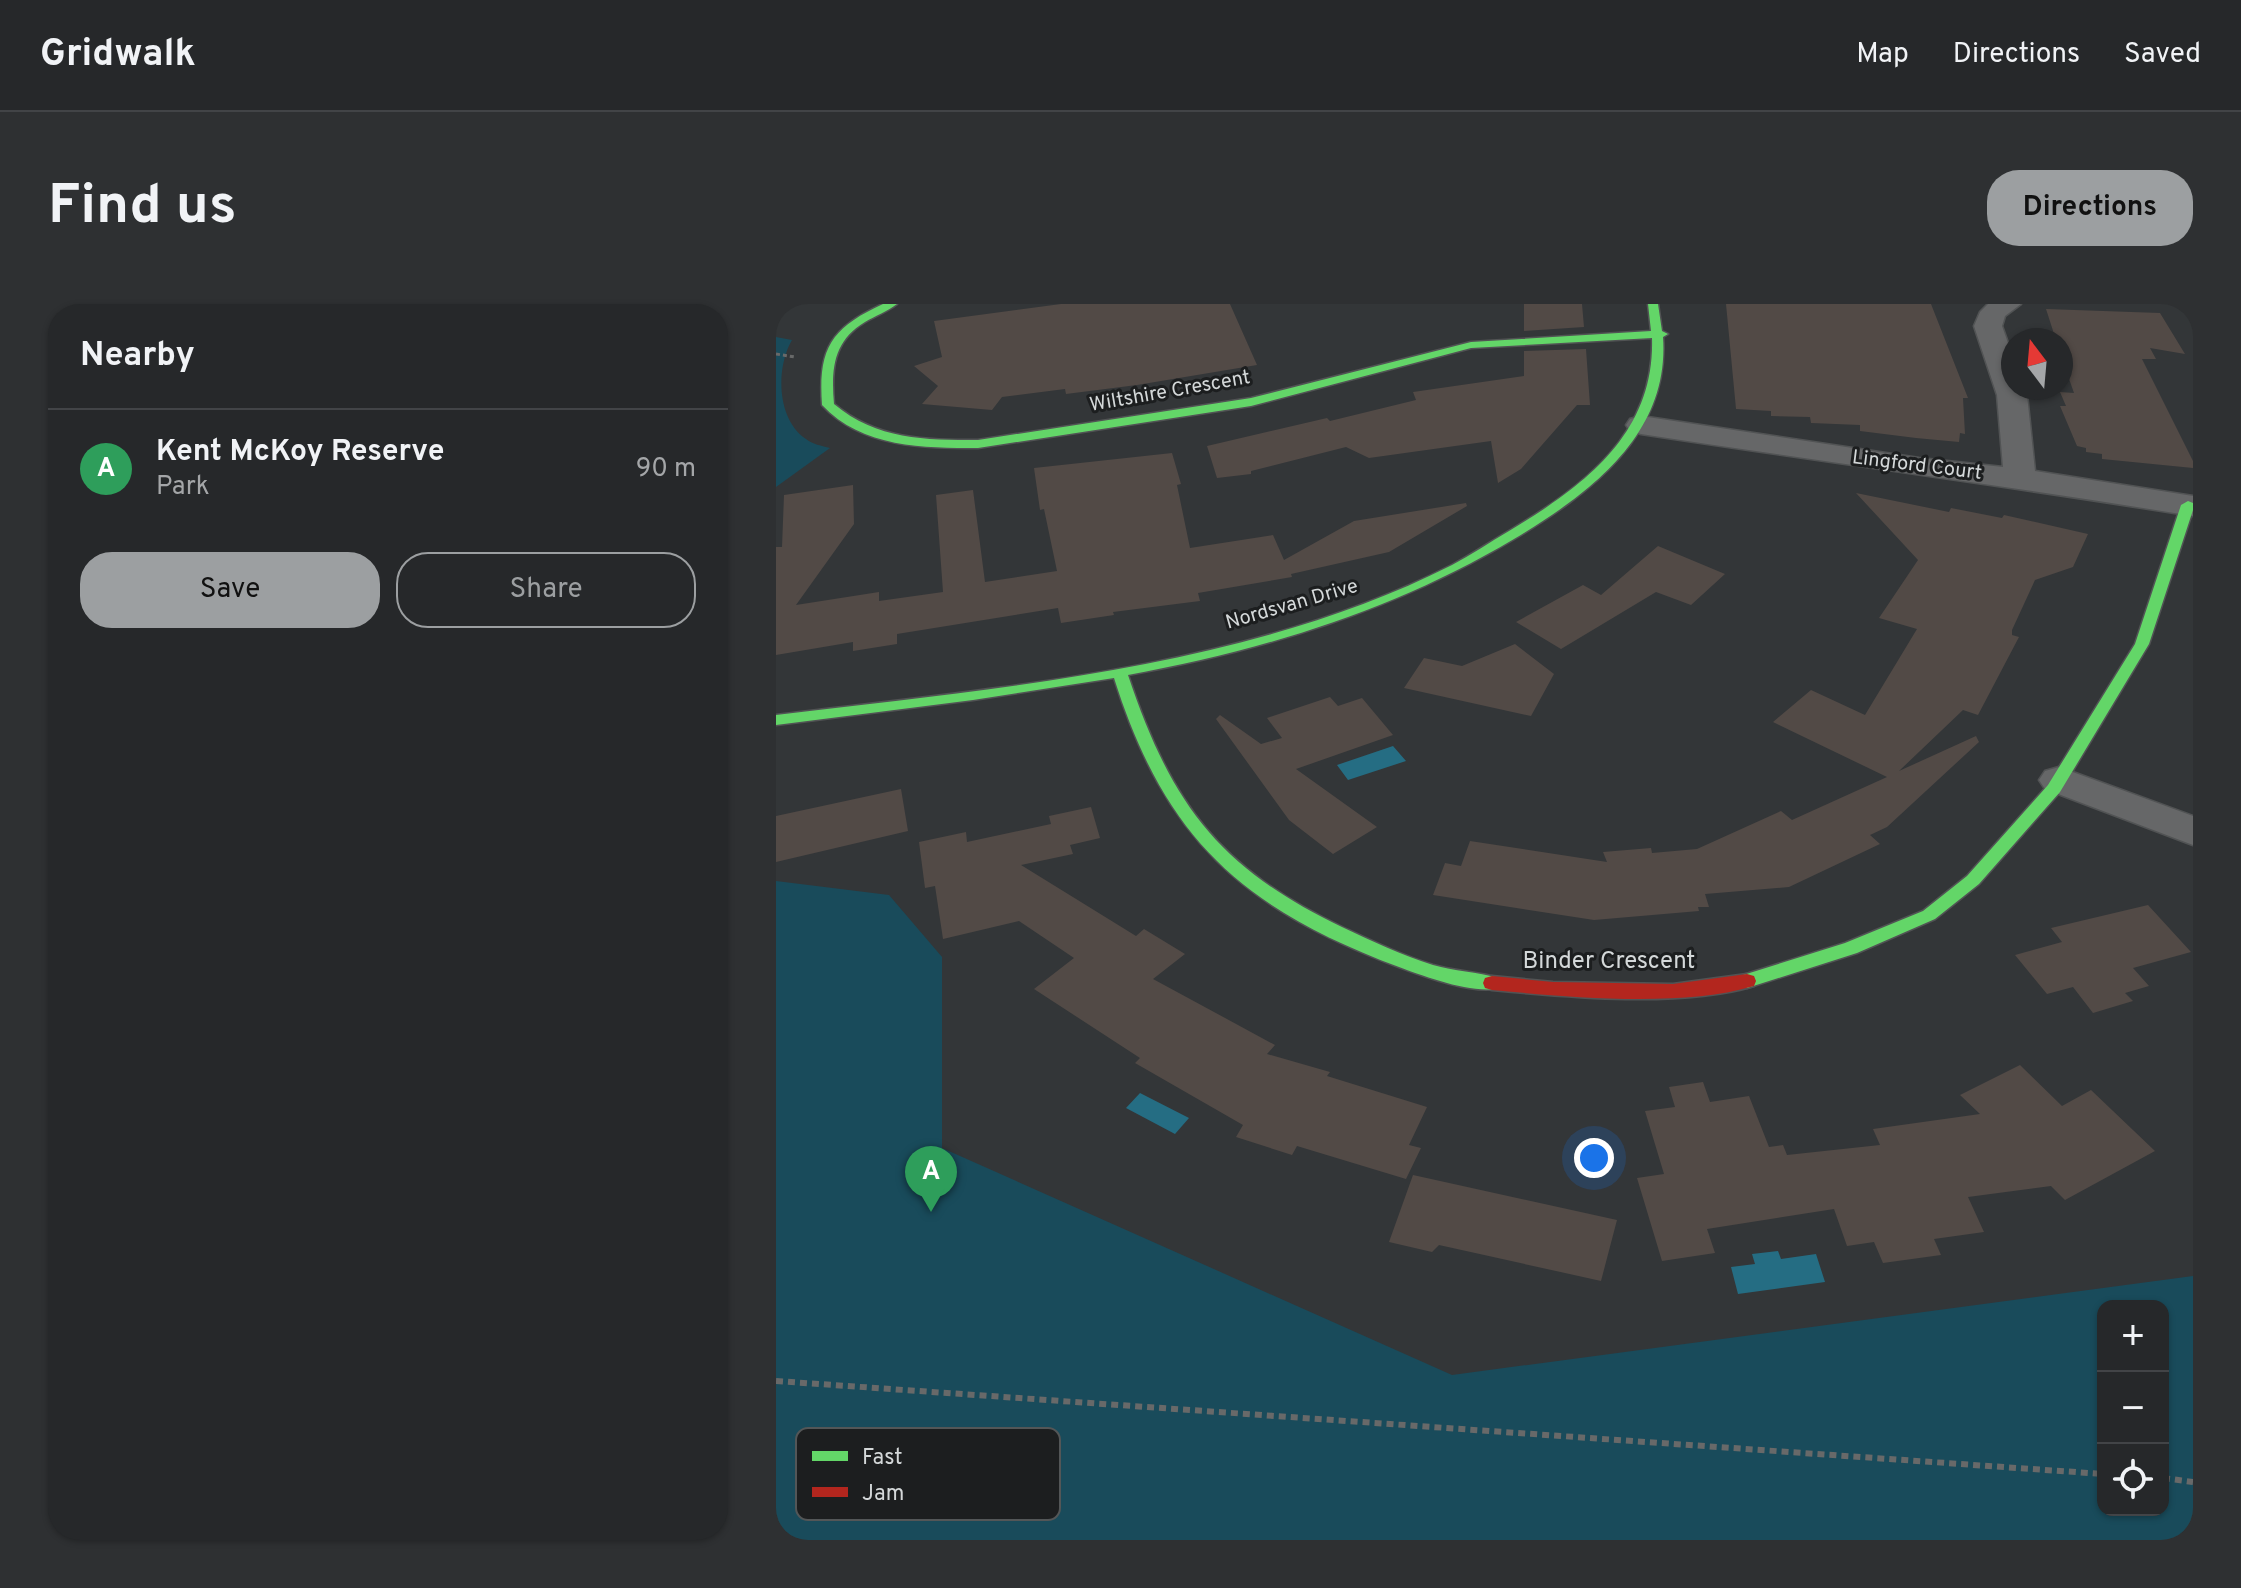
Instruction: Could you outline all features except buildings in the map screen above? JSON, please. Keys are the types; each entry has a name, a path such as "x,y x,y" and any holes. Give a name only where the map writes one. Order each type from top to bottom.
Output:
{"street":[{"name":"Wiltshire Crescent","path":"892,304 869,314 831,343 825,361 828,405 849,426 870,434 937,444 978,444 1251,402 1471,345 1662,334"},
{"name":"Nordsvan Drive","path":"776,720 1119,671 1269,638 1378,604 1470,564 1545,520 1602,473 1641,425 1656,388 1662,334 1653,304"},
{"path":"2008,304 1993,312 1988,326 2012,395 2020,478"},
{"name":"Lingford Court","path":"1641,425 2190,505"},
{"name":"Binder Crescent","path":"1119,671 1135,724 1157,774 1192,826 1244,878 1300,913 1384,955 1465,981 1553,989 1673,991 1761,979 1836,954 1929,915 1973,880 2059,780 2142,644 2190,505"},
{"path":"2059,780 2193,831"}],"path":[{"path":"776,1381 2097,1474"},
{"path":"2169,1479 2193,1482"}],"shaded area":[{"path":"776,337 792,340 781,378 784,406 789,419 808,441 830,448 776,487"},
{"path":"1393,746 1406,761 1348,780 1337,765"},
{"path":"776,881 889,895 942,957 942,1148 1452,1375 2193,1276 2193,1540 776,1540"},
{"path":"1140,1093 1189,1118 1175,1134 1126,1108"},
{"path":"1778,1251 1781,1259 1816,1254 1825,1282 1738,1294 1731,1267 1755,1264 1752,1254"}],"traffic: fast":[{"path":"892,304 858,321 837,340 827,366 828,405 844,418 879,435 937,444 978,444 1251,402 1471,345 1662,334"},
{"path":"776,720 1073,681 1173,662 1271,638 1366,607 1457,567 1542,517 1597,475 1619,453 1649,403 1656,373 1658,341 1653,304"},
{"path":"1747,981 1851,948 1929,915 1973,880 2054,788 2142,644 2188,505"},
{"path":"1119,671 1151,757 1165,783 1198,831 1242,876 1290,908 1378,951 1434,972 1492,983"}],"traffic: jam":[{"path":"1492,983 1553,989 1673,991 1747,981"}],"place":[{"name":"Kent McKoy Reserve","path":"931,1212"}]}
